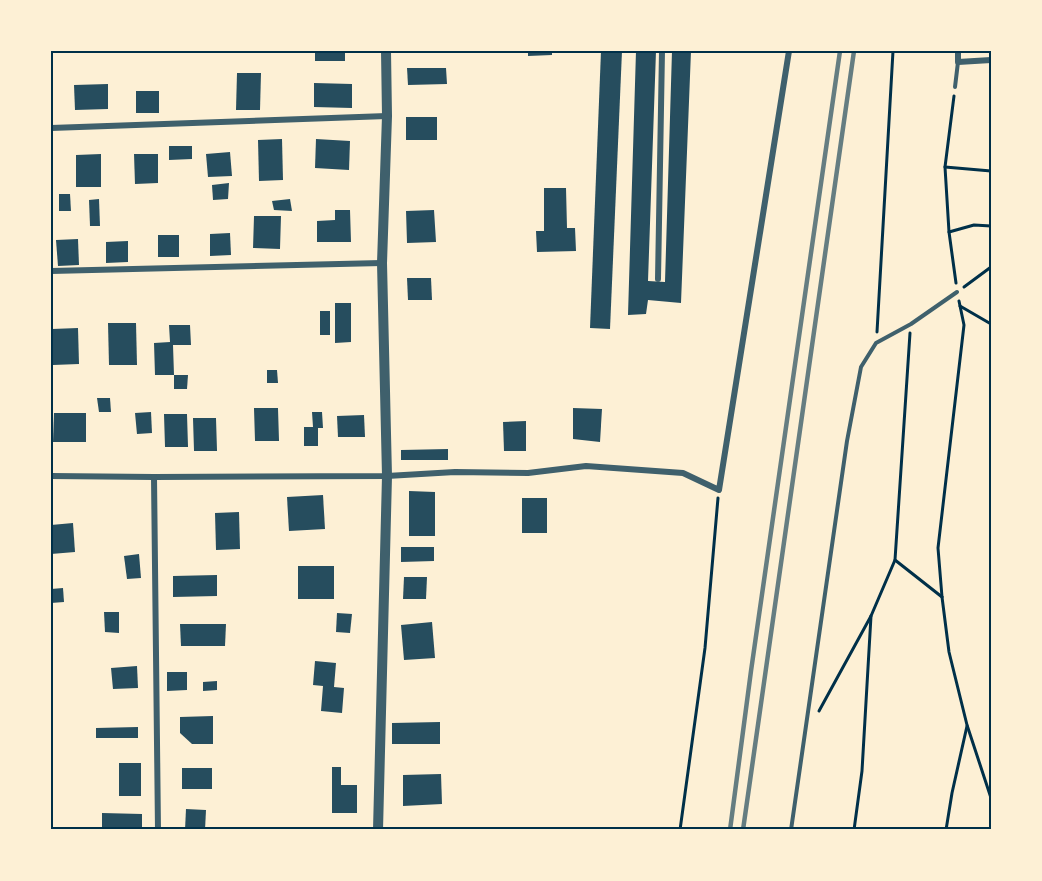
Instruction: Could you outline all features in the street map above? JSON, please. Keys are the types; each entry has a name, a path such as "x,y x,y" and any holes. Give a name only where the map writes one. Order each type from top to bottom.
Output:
{"street":[{"path":"378,830 387,476 382,263 387,116 386,51"},
{"path":"658,279 662,51"},
{"path":"51,476 387,476 455,472 528,473 586,466 683,473 719,490 789,51"},
{"path":"958,51 958,62 991,60"},
{"path":"51,128 387,116"},
{"path":"51,271 382,263"},
{"path":"154,477 159,830"}],"lane":[{"path":"955,87 958,62"},
{"path":"791,830 849,430 861,367 876,343 910,324 957,292"}],"path":[{"path":"876,343 893,51"},
{"path":"955,87 945,167 949,232 964,325 938,548 949,652 967,725 991,798"},
{"path":"945,167 991,171"},
{"path":"949,232 974,225 991,226"},
{"path":"957,292 991,267"},
{"path":"960,306 991,324"},
{"path":"817,714 871,616 895,560 910,324"},
{"path":"680,830 705,648 719,490"},
{"path":"895,560 942,597"},
{"path":"854,830 862,771 871,616"},
{"path":"946,830 967,725"}],"building":[{"path":"315,51 345,51 345,61 315,61"},
{"path":"528,51 552,51 552,55 528,56"},
{"path":"601,51 622,51 610,329 590,328"},
{"path":"636,51 656,51 648,281 665,282 672,51 691,51 681,303 648,300 646,314 628,315"},
{"path":"407,68 446,68 447,84 408,85"},
{"path":"237,73 261,73 260,110 236,110"},
{"path":"314,83 352,84 352,108 314,107"},
{"path":"108,84 108,109 75,110 74,85"},
{"path":"136,91 159,91 159,113 136,113"},
{"path":"406,117 437,117 437,140 406,140"},
{"path":"282,139 283,180 259,181 258,140"},
{"path":"316,139 350,141 349,170 315,168"},
{"path":"169,146 192,146 192,159 169,160"},
{"path":"230,152 232,176 208,177 206,154"},
{"path":"101,154 101,187 76,187 76,155"},
{"path":"134,154 158,154 158,183 135,184"},
{"path":"229,183 228,199 213,200 212,185"},
{"path":"544,188 566,188 567,228 575,228 576,251 537,252 536,231 544,231"},
{"path":"59,194 70,194 71,211 59,211"},
{"path":"99,199 100,226 90,226 89,200"},
{"path":"290,199 292,211 274,210 272,201"},
{"path":"335,210 350,210 351,242 317,242 317,221 335,220"},
{"path":"434,210 436,242 407,243 406,211"},
{"path":"254,216 281,216 280,249 253,248"},
{"path":"230,233 231,255 210,256 210,234"},
{"path":"158,235 179,235 179,257 158,257"},
{"path":"78,239 79,265 58,266 56,240"},
{"path":"128,241 128,262 106,263 106,242"},
{"path":"407,278 431,278 432,300 408,300"},
{"path":"335,303 351,303 351,342 335,343"},
{"path":"320,311 330,311 330,335 320,335"},
{"path":"108,323 136,323 137,365 109,365"},
{"path":"169,325 190,325 191,345 173,345 174,375 155,375 154,343 170,342"},
{"path":"78,328 79,364 53,365 52,329"},
{"path":"267,370 277,370 278,383 267,383"},
{"path":"174,375 188,375 187,389 174,389"},
{"path":"97,398 110,398 111,412 99,412"},
{"path":"254,408 278,408 279,441 255,441"},
{"path":"573,408 602,409 600,442 573,439"},
{"path":"151,412 152,433 137,434 135,413"},
{"path":"312,412 322,412 323,428 318,428 318,446 304,446 304,427 313,427"},
{"path":"54,413 86,413 86,442 53,442"},
{"path":"164,414 187,414 188,447 165,447"},
{"path":"364,415 365,437 338,437 337,416"},
{"path":"193,418 216,418 217,451 194,451"},
{"path":"526,421 526,451 504,451 503,422"},
{"path":"448,449 448,460 401,460 401,450"},
{"path":"409,491 435,492 435,536 409,536"},
{"path":"323,495 325,529 289,531 287,497"},
{"path":"522,498 547,498 547,533 522,533"},
{"path":"239,512 240,549 216,550 215,513"},
{"path":"73,523 75,552 51,554 51,525"},
{"path":"401,547 434,547 434,561 401,562"},
{"path":"139,554 141,578 127,579 124,556"},
{"path":"298,566 334,566 334,599 298,599"},
{"path":"217,575 217,596 173,597 173,576"},
{"path":"404,577 427,577 426,599 403,599"},
{"path":"63,588 64,602 51,603 51,589"},
{"path":"104,612 119,612 119,633 105,632"},
{"path":"337,613 352,614 350,633 336,632"},
{"path":"432,622 435,658 404,660 401,625"},
{"path":"180,624 226,624 225,646 181,646"},
{"path":"315,661 336,663 334,687 344,688 342,713 321,711 323,686 313,685"},
{"path":"137,666 138,688 113,689 111,668"},
{"path":"167,672 187,672 187,690 167,691"},
{"path":"217,681 217,690 203,691 203,682"},
{"path":"213,716 213,744 192,744 180,733 180,717"},
{"path":"440,722 440,744 392,744 392,723"},
{"path":"138,727 138,738 96,738 96,728"},
{"path":"119,763 141,763 141,796 119,796"},
{"path":"332,767 341,767 341,785 357,785 357,813 332,813"},
{"path":"182,768 212,768 212,789 182,789"},
{"path":"441,774 442,804 403,806 403,775"},
{"path":"186,809 206,810 205,830 185,830"},
{"path":"102,813 142,814 142,830 102,830"}],"railway":[{"path":"730,830 840,51"},
{"path":"743,830 854,51"}]}
